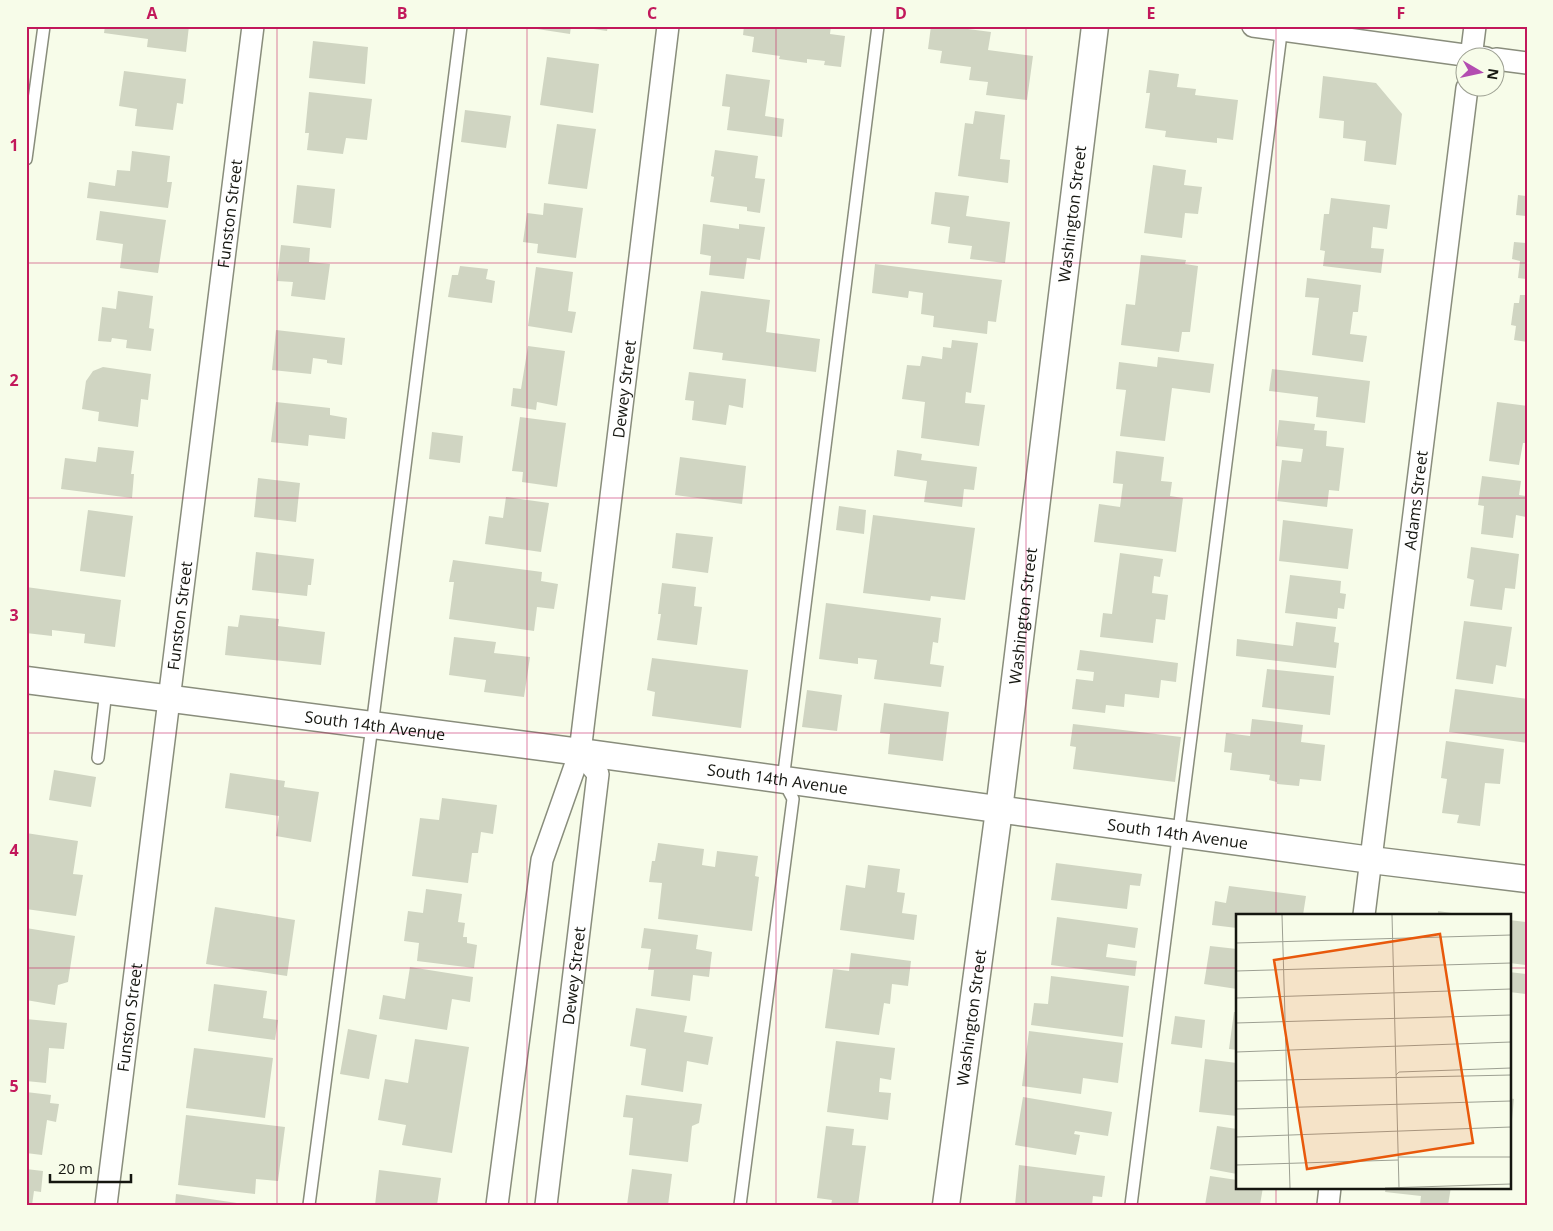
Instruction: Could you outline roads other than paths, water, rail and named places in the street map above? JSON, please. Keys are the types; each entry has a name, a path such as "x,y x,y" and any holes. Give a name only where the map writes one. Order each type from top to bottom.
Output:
{"street":[{"name":"Funston Street","path":"106,1205 252,26"},
{"name":"Dewey Street","path":"497,1205 542,860 580,752 668,26"},
{"name":"Washington Street","path":"946,1205 1000,810 1095,26"},
{"path":"1253,26 1282,28 1456,54"},
{"path":"1475,26 1476,48"},
{"path":"1506,60 1527,63"},
{"name":"Adams Street","path":"1364,914 1466,98"},
{"name":"South 14th Avenue","path":"26,680 580,752 1371,860 1527,879"},
{"name":"Dewey Street","path":"546,1205 598,774 580,752"},
{"path":"1328,1205 1330,1188"}],"lane":[{"path":"26,159 44,26"},
{"path":"309,1205 462,26"},
{"path":"740,1205 793,799 783,780 878,26"},
{"path":"1131,1205 1282,28"},
{"path":"98,758 106,691"}]}
